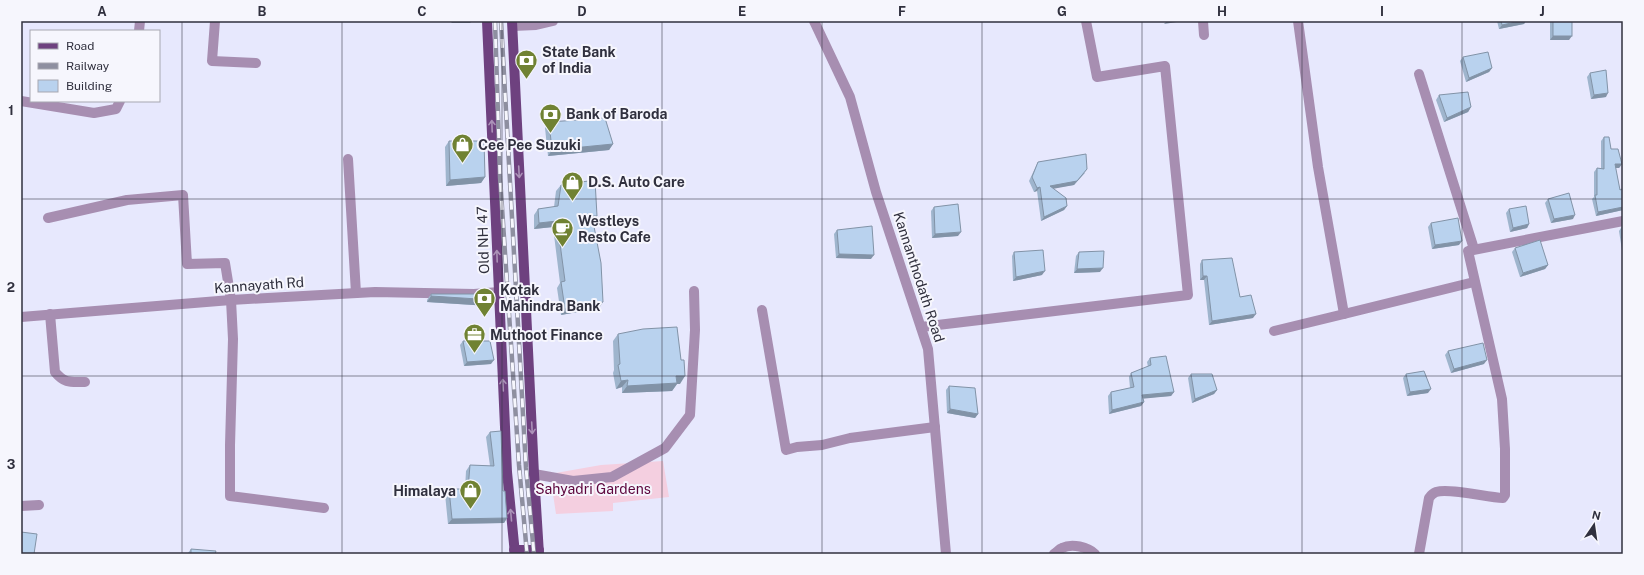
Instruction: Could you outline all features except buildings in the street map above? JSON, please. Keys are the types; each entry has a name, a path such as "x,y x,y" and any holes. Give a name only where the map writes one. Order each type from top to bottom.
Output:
{"main road":[{"name":"Old NH 47","path":"487,21 507,472 514,552"},
{"path":"512,24 539,552 514,552"}],"street":[{"path":"215,21 212,61 256,63"},
{"path":"512,24 536,25 553,21"},
{"name":"Kannanthodath Road","path":"814,21 850,97 876,192 928,348 946,554"},
{"path":"921,327 1188,295 1165,66 1097,77 1086,21"},
{"path":"1203,21 1204,35"},
{"path":"1298,21 1318,167 1344,314"},
{"path":"1419,74 1474,249"},
{"path":"21,101 94,113 116,109 120,102"},
{"path":"348,159 356,293"},
{"path":"48,218 127,200 183,195 187,264 225,264 231,300 233,339 230,496 324,508"},
{"path":"1419,554 1429,498 1432,494 1448,491 1503,498 1505,495 1505,449 1502,399 1468,251 1623,220"},
{"path":"1274,331 1474,282"},
{"path":"534,474 573,481 612,477 665,448 690,415 695,330 694,291"},
{"name":"Kannayath Rd","path":"21,317 231,300 375,292 474,294 499,292"},
{"path":"762,310 786,450 797,447 822,445 850,438 935,427"},
{"path":"50,314 55,372 61,379 67,382 85,382"},
{"path":"21,506 39,505"},
{"path":"1054,554 1063,548 1074,546 1089,548 1095,554"}],"green space":[{"name":"Sahyadri Gardens","path":"663,461 669,497 613,503 613,511 556,514 550,474 601,465"}],"railway":[{"path":"495,21 500,177 519,465 527,554"},
{"path":"501,21 526,468 534,554"}],"place":[{"name":"State Bank of India","path":"527,80"},
{"name":"Bank of Baroda","path":"550,134"},
{"name":"Cee Pee Suzuki","path":"463,164"},
{"name":"D.S. Auto Care","path":"573,202"},
{"name":"Westleys Resto Cafe","path":"562,248"},
{"name":"Kotak Mahindra Bank","path":"485,318"},
{"name":"Muthoot Finance","path":"475,354"},
{"name":"Himalaya","path":"471,510"}]}
